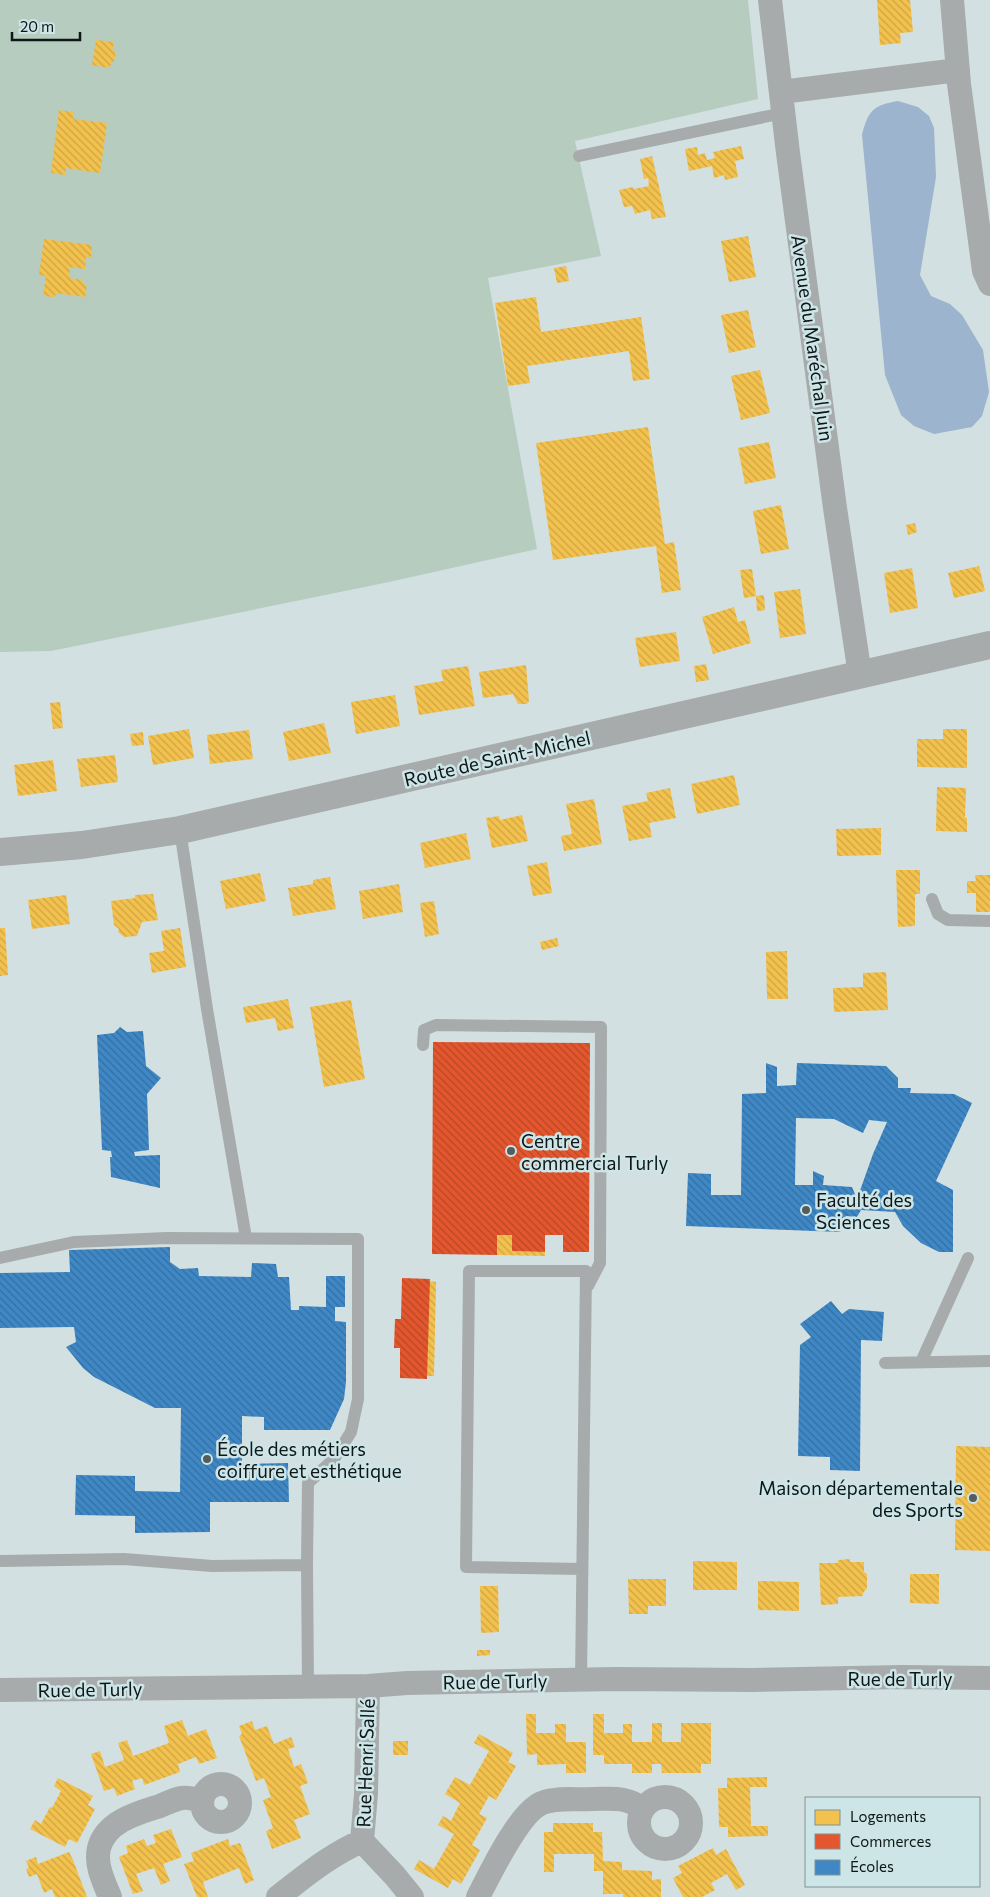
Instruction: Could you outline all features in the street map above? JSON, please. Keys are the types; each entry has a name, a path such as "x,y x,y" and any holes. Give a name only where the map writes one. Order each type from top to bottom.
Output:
{"street":[{"name":"Avenue du Maréchal Juin","path":"770,0 838,527 860,675"},
{"path":"952,0 958,70 984,271 990,284"},
{"path":"782,103 958,70"},
{"name":"Route de Saint-Michel","path":"0,852 82,845 180,830 990,645"},
{"name":"Rue de Turly","path":"0,1690 368,1686 415,1682 616,1679 990,1678"},
{"name":"Rue Henri Sallé","path":"368,1686 366,1794 362,1841 412,1897"},
{"path":"110,1897 99,1868 98,1858 99,1848 104,1837 112,1827 135,1814 181,1798 192,1798 202,1801"},
{"path":"478,1897 518,1826 528,1812 536,1806 544,1802 565,1800 626,1799 643,1809"},
{"name":"Rue Henri Sallé","path":"278,1897 324,1861 362,1841"}],"lane":[{"path":"579,156 782,103"},
{"path":"180,830 207,1010 246,1238"},
{"path":"932,899 938,914 948,920 990,921"},
{"path":"423,1045 424,1030 436,1025 601,1027 600,1263 586,1290"},
{"path":"0,1258 74,1242 167,1238 358,1239 358,1398 351,1432 334,1459 308,1483 308,1686"},
{"path":"921,1362 968,1258"},
{"path":"581,1680 586,1271 469,1271 466,1567 582,1569"},
{"path":"885,1363 990,1361"},
{"path":"0,1561 124,1559 212,1566 307,1565"}],"green space":[{"path":"0,0 748,0 758,99 575,141 601,256 488,278 537,549 389,582 51,651 0,652"}],"water":[{"path":"898,101 918,107 929,116 934,128 936,177 920,275 931,296 950,304 962,315 983,350 989,392 982,416 972,427 934,434 914,426 901,415 885,375 862,135 869,115 873,110"}],"building: Logements":[{"path":"877,0 910,0 913,32 900,33 901,43 880,45"},
{"path":"96,40 114,42 112,50 116,51 114,62 111,61 110,68 92,65"},
{"path":"59,110 74,112 73,119 107,123 100,173 66,168 65,175 51,173"},
{"path":"741,146 744,159 735,161 738,177 725,180 724,175 714,178 712,166 689,171 685,149 697,147 698,155 705,153 707,160 715,158 713,152"},
{"path":"652,156 666,217 652,219 650,210 635,214 632,206 624,207 619,190 649,186 648,178 644,179 640,159"},
{"path":"748,236 756,277 729,282 721,241"},
{"path":"44,239 92,245 91,257 86,257 85,269 70,267 69,278 83,280 82,284 87,285 85,297 56,293 55,297 43,296 46,276 39,275"},
{"path":"566,266 569,281 557,283 554,268"},
{"path":"536,297 541,332 641,317 650,379 633,381 629,351 527,366 530,383 508,386 495,303"},
{"path":"748,310 756,347 729,353 721,315"},
{"path":"760,370 770,413 741,420 731,376"},
{"path":"648,427 665,544 674,542 681,590 662,593 656,546 553,560 536,443"},
{"path":"769,442 776,478 745,484 738,448"},
{"path":"781,505 789,549 761,554 753,511"},
{"path":"915,523 917,532 908,535 906,525"},
{"path":"979,566 985,591 954,598 948,573"},
{"path":"912,568 918,608 890,613 884,573"},
{"path":"752,569 756,596 744,598 740,570"},
{"path":"800,589 806,634 780,638 774,592"},
{"path":"764,595 765,610 757,611 756,596"},
{"path":"734,607 738,622 745,620 751,643 713,654 702,617"},
{"path":"676,632 680,661 640,667 635,638"},
{"path":"706,664 709,680 696,682 694,666"},
{"path":"526,665 529,701 527,704 518,704 513,694 483,698 479,672"},
{"path":"468,666 475,706 419,715 414,686 443,681 441,670"},
{"path":"395,695 400,726 356,734 351,702"},
{"path":"60,702 63,728 53,729 50,703"},
{"path":"324,723 331,753 289,761 283,732"},
{"path":"189,729 194,758 153,765 148,736"},
{"path":"943,729 967,729 967,768 917,767 917,739 943,739"},
{"path":"249,730 253,759 210,764 207,735"},
{"path":"143,732 144,745 132,746 130,734"},
{"path":"115,755 118,782 81,787 77,759"},
{"path":"53,760 57,791 18,796 14,765"},
{"path":"734,775 740,805 697,814 691,784"},
{"path":"937,787 966,788 965,818 967,818 967,832 936,831"},
{"path":"670,788 676,818 649,823 652,837 629,841 622,806 648,801 646,793"},
{"path":"594,799 602,844 564,851 561,836 572,834 566,804"},
{"path":"522,815 528,841 492,848 486,818 499,816 500,820"},
{"path":"881,828 881,855 837,856 836,829"},
{"path":"466,833 471,859 425,868 420,843"},
{"path":"547,862 552,893 533,896 527,866"},
{"path":"896,870 920,870 920,894 915,894 915,926 898,927"},
{"path":"260,873 266,901 226,909 220,881"},
{"path":"975,875 990,875 990,912 976,912 976,893 967,893 967,881 976,881"},
{"path":"330,877 336,909 293,916 288,888 313,884 313,880"},
{"path":"399,884 403,912 363,919 359,891"},
{"path":"153,894 158,920 142,922 137,936 124,937 114,925 111,901 135,898 135,895"},
{"path":"66,895 70,924 32,929 28,900"},
{"path":"434,901 439,934 425,937 420,903"},
{"path":"0,928 5,928 8,975 0,976"},
{"path":"180,928 186,967 152,973 149,953 164,951 161,931"},
{"path":"557,938 559,946 542,950 540,942"},
{"path":"787,951 788,999 767,999 766,952"},
{"path":"886,972 888,1010 834,1012 833,988 863,987 863,973"},
{"path":"288,999 294,1028 278,1031 275,1018 246,1023 243,1007"},
{"path":"351,1000 365,1079 324,1087 310,1007"},
{"path":"497,1235 512,1235 512,1251 545,1252 545,1256 497,1255"},
{"path":"429,1281 436,1282 434,1376 427,1376"},
{"name":"Maison départementale des Sports","path":"956,1446 990,1447 990,1551 955,1550"},
{"path":"850,1559 850,1562 864,1562 864,1572 867,1574 867,1588 863,1596 838,1597 838,1604 821,1605 819,1563 838,1563 838,1560"},
{"path":"693,1561 737,1562 737,1590 693,1590"},
{"path":"910,1574 939,1574 939,1604 910,1603"},
{"path":"628,1579 666,1579 666,1606 648,1606 648,1614 629,1614"},
{"path":"758,1581 799,1582 799,1611 758,1610"},
{"path":"480,1586 498,1586 499,1632 481,1633"},
{"path":"477,1650 490,1650 490,1655 477,1656"},
{"path":"526,1714 536,1714 536,1733 555,1733 555,1724 566,1724 566,1742 586,1742 586,1773 566,1773 566,1764 537,1765 537,1754 527,1755"},
{"path":"593,1714 604,1714 604,1733 623,1733 623,1724 632,1724 632,1742 652,1742 652,1723 662,1723 662,1742 681,1742 681,1723 711,1723 711,1764 701,1764 701,1773 662,1773 661,1764 652,1764 652,1773 632,1773 632,1764 604,1764 604,1755 593,1755"},
{"path":"182,1720 188,1736 206,1729 217,1758 199,1764 196,1757 178,1764 180,1772 144,1785 142,1778 132,1781 135,1789 117,1796 114,1788 104,1791 91,1754 100,1751 105,1767 124,1760 118,1743 127,1740 133,1756 169,1743 164,1726"},
{"path":"252,1721 255,1730 267,1726 274,1744 291,1737 295,1747 288,1749 294,1767 301,1764 308,1783 300,1786 310,1814 294,1820 301,1838 272,1849 266,1831 273,1828 263,1800 271,1797 264,1778 256,1781 239,1736 242,1734 239,1726"},
{"path":"479,1734 513,1753 508,1762 516,1766 496,1800 489,1796 479,1814 487,1818 472,1845 480,1850 461,1884 453,1879 448,1888 414,1869 419,1860 434,1869 454,1834 438,1825 443,1816 451,1821 460,1803 445,1794 455,1777 470,1785 489,1751 474,1743"},
{"path":"393,1741 408,1741 408,1755 393,1755"},
{"path":"767,1777 767,1787 750,1787 751,1826 768,1826 768,1836 728,1837 728,1827 719,1827 718,1788 727,1788 727,1778"},
{"path":"58,1778 93,1796 88,1805 95,1809 77,1843 69,1839 65,1847 30,1829 35,1820 41,1824 50,1807 52,1808 61,1791 54,1786"},
{"path":"553,1823 593,1823 593,1832 602,1832 603,1861 622,1862 622,1870 652,1871 652,1880 661,1879 661,1897 623,1897 623,1894 603,1894 603,1871 594,1871 594,1854 554,1854 554,1872 544,1872 544,1832 553,1832"},
{"path":"171,1829 182,1857 163,1864 170,1881 161,1885 154,1868 136,1874 143,1891 133,1894 119,1857 128,1853 126,1846 144,1839 147,1846 156,1843 153,1835"},
{"path":"228,1839 230,1846 240,1843 254,1880 245,1884 239,1868 203,1882 208,1897 197,1897 184,1864 194,1861 191,1853"},
{"path":"713,1848 716,1855 726,1849 745,1885 736,1890 727,1874 711,1883 715,1890 702,1897 683,1897 673,1878 682,1873 678,1866"},
{"path":"69,1852 87,1897 55,1897 52,1889 44,1893 37,1874 29,1877 26,1869 29,1868 26,1861 36,1857 38,1864"}],"building: Commerces":[{"name":"Centre commercial Turly","path":"433,1042 590,1043 589,1252 563,1252 563,1235 545,1235 545,1252 512,1251 512,1235 497,1235 497,1255 432,1254"},
{"path":"402,1278 430,1279 427,1379 400,1378 400,1348 394,1348 395,1319 401,1319"}],"building: Écoles":[{"path":"120,1027 127,1032 143,1031 146,1066 161,1078 147,1094 149,1150 134,1152 135,1156 160,1155 160,1188 111,1177 111,1151 102,1150 97,1035 114,1033"},
{"path":"766,1063 777,1067 777,1086 796,1085 797,1063 886,1066 898,1078 898,1088 911,1088 910,1093 954,1094 972,1103 936,1181 953,1190 953,1252 939,1252 921,1243 903,1226 895,1212 861,1210 857,1217 846,1216 840,1232 686,1226 688,1173 711,1174 711,1195 741,1195 742,1094 766,1093","holes":["796,1118 834,1119 863,1133 869,1120 887,1122 857,1199 852,1187 823,1185 824,1176 813,1171 813,1185 795,1185"]},
{"path":"170,1247 170,1262 180,1269 198,1268 199,1276 251,1277 252,1263 276,1264 278,1277 289,1277 291,1310 299,1310 299,1306 326,1307 326,1276 345,1276 345,1307 335,1307 335,1321 346,1322 346,1382 344,1399 330,1430 264,1430 264,1417 242,1416 242,1464 288,1463 289,1502 210,1502 210,1532 135,1533 135,1516 75,1515 76,1475 135,1476 135,1491 180,1492 181,1408 155,1408 94,1377 83,1368 66,1347 76,1342 74,1327 0,1328 0,1273 70,1272 69,1250"},
{"path":"831,1301 842,1314 849,1309 884,1312 882,1341 861,1340 860,1471 830,1470 830,1457 798,1456 800,1345 811,1337 800,1324"}],"place":[{"name":"Centre commercial Turly","path":"511,1151"},
{"name":"Faculté des Sciences","path":"806,1210"},
{"name":"École des métiers coiffure et esthétique","path":"207,1459"},
{"name":"Maison départementale des Sports","path":"973,1498"}]}
